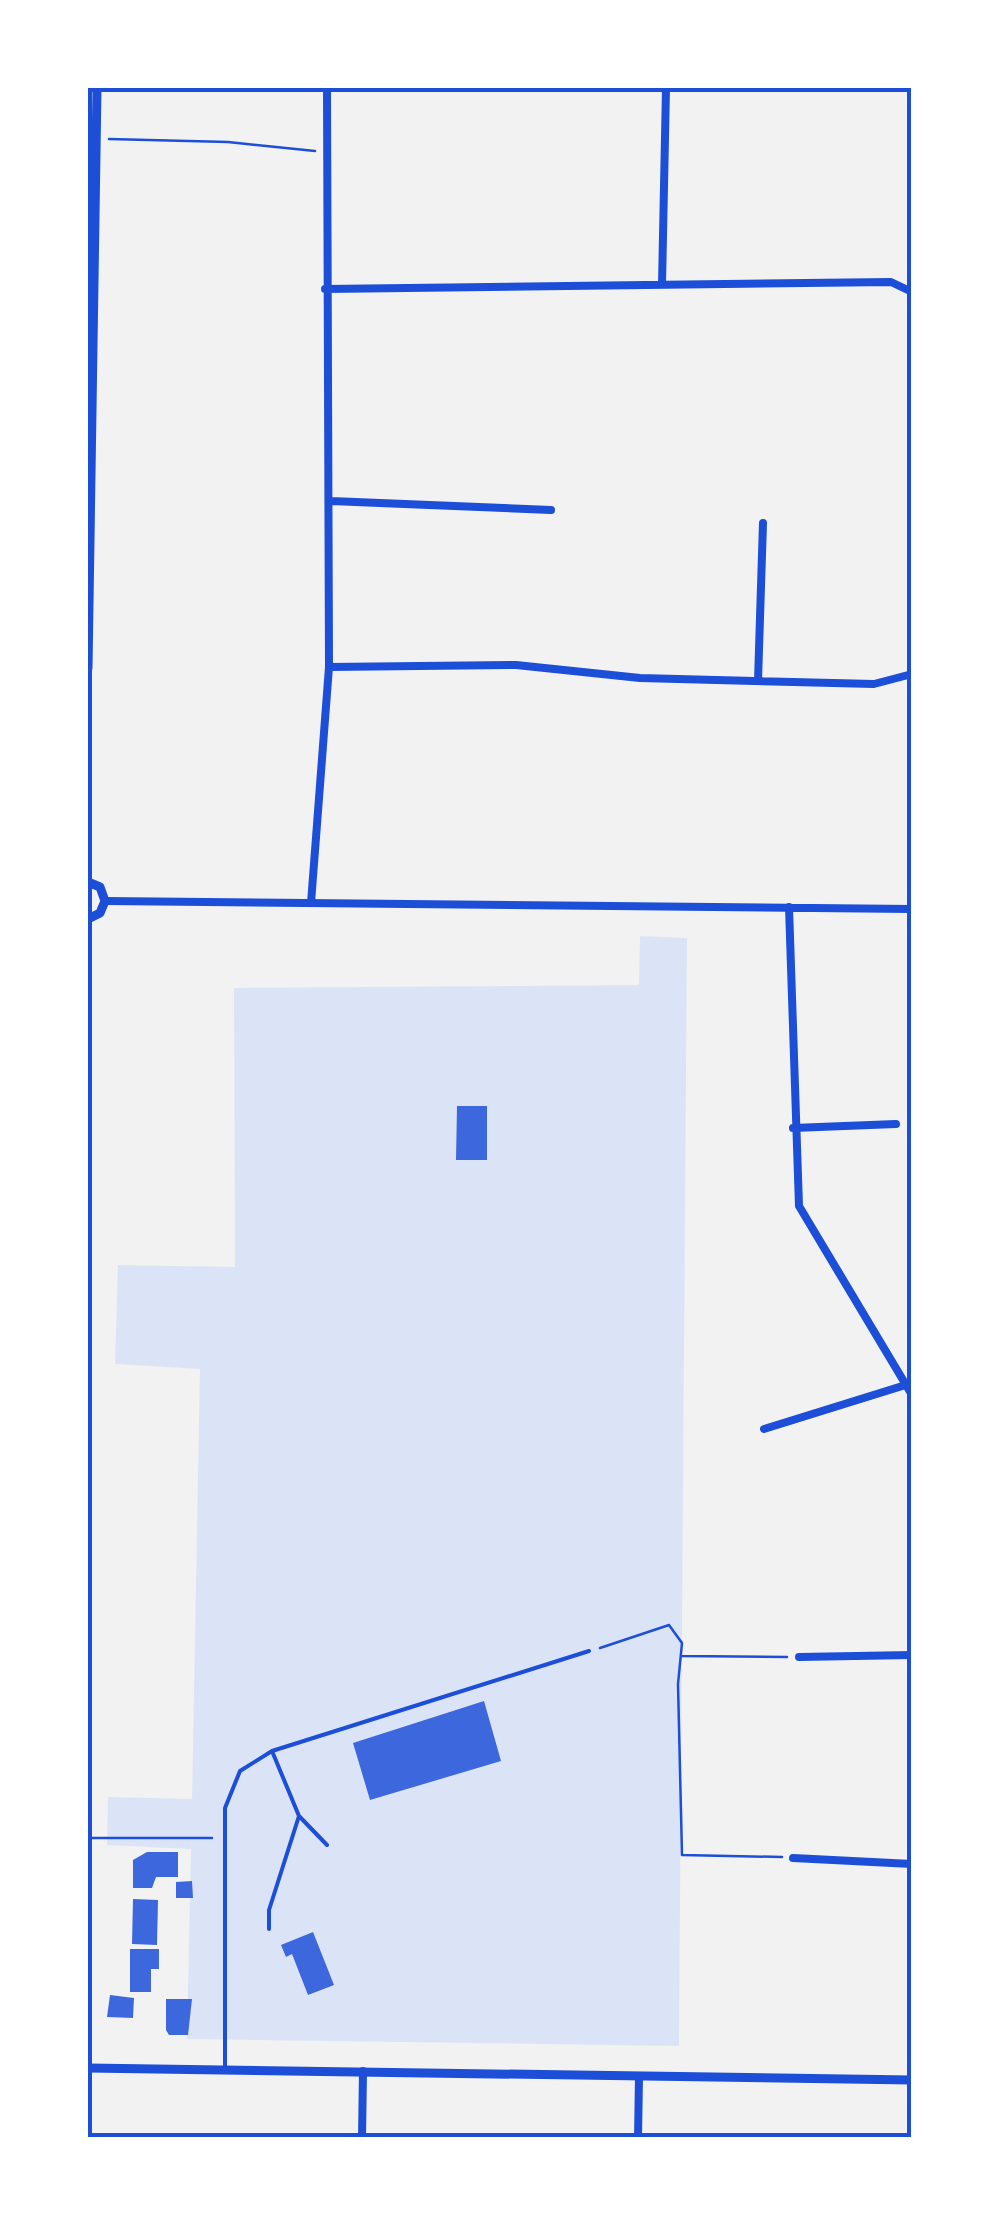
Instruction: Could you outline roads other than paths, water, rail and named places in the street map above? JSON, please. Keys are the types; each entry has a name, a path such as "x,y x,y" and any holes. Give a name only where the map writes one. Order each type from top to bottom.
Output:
{"street":[{"path":"88,668 97,88"},
{"path":"311,903 329,666 332,501 325,289 327,88"},
{"path":"662,285 666,88"},
{"path":"325,289 890,282 912,292"},
{"path":"332,501 551,510"},
{"path":"758,681 763,522"},
{"path":"329,666 516,665 640,678 874,684 912,674"},
{"path":"88,869 88,882 100,888 105,901 100,913 88,921"},
{"path":"105,901 912,909"},
{"path":"789,906 798,1206 909,1384 912,1396"},
{"path":"793,1128 896,1124"},
{"path":"764,1429 909,1384"},
{"path":"799,1657 912,1655"},
{"path":"793,1858 912,1864"},
{"path":"88,2068 912,2080"},
{"path":"362,2138 363,2072"},
{"path":"638,2138 639,2076"}],"lane":[{"path":"225,2069 225,1808 240,1771 272,1751 589,1651"},
{"path":"272,1751 300,1816 327,1845"},
{"path":"269,1929 269,1910 300,1816"}]}
